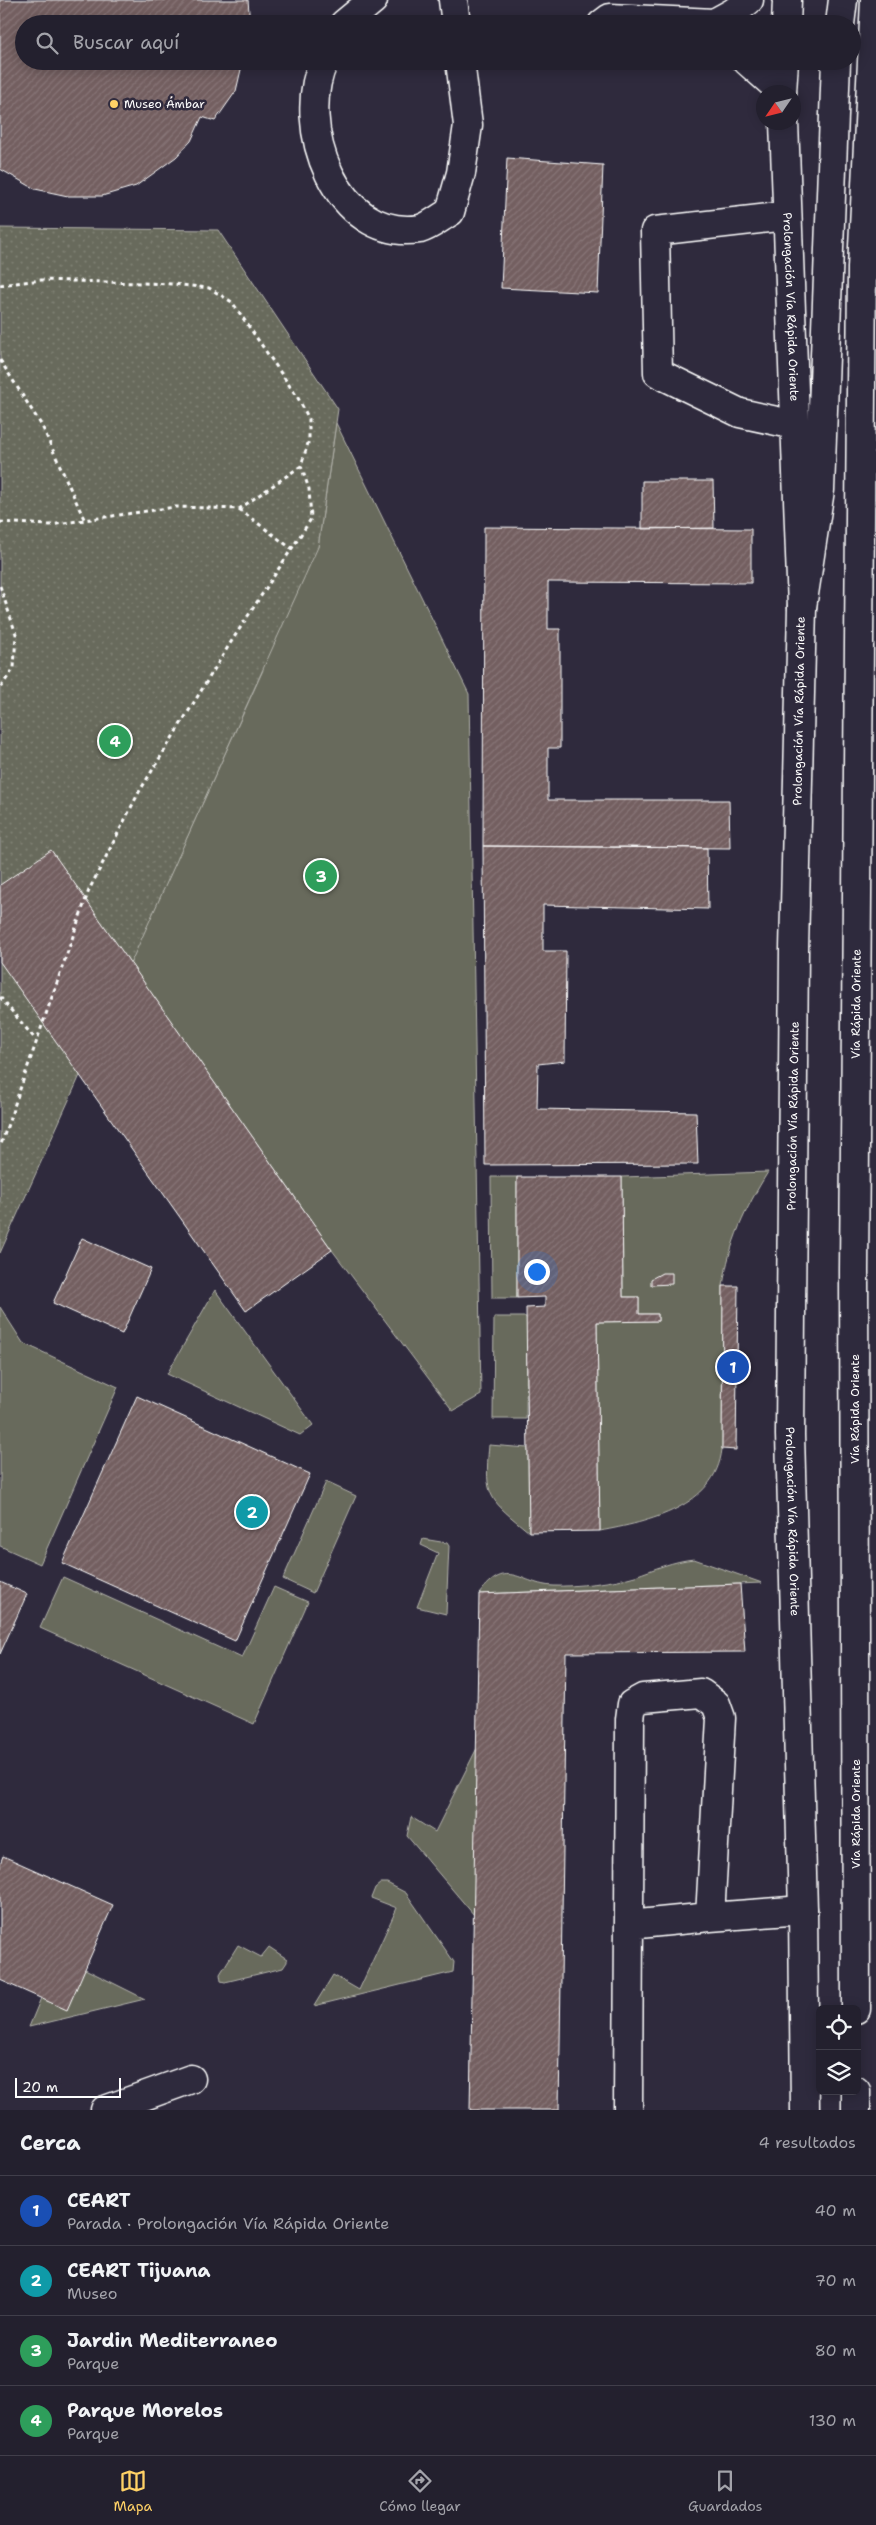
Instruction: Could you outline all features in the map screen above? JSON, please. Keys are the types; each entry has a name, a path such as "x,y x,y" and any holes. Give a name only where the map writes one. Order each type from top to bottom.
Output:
{"main road":[{"path":"355,15 373,0"},
{"path":"453,0 455,15"},
{"path":"720,15 734,12 749,0"},
{"path":"786,15 787,0"},
{"path":"841,15 843,0"},
{"name":"Vía Rápida Oriente","path":"856,2005 854,1270 862,278 875,0"},
{"path":"320,70 314,112 321,156 343,199 370,222 400,230 422,229 450,212 461,173 468,124 461,70"},
{"path":"757,70 774,85"},
{"path":"782,85 783,70"},
{"path":"802,607 820,490 836,70"},
{"name":"Prolongación Vía Rápida Oriente","path":"784,130 802,607 794,950 790,1435 803,1910 806,2049 805,2110"},
{"path":"788,216 655,231 658,373 740,413 795,424"},
{"path":"628,2110 630,1719 632,1704 643,1698 701,1693 716,1704 721,1718 710,1916"},
{"path":"629,1925 710,1916 803,1910"},
{"path":"790,2110 806,2049"},
{"path":"105,2110 191,2079"},
{"path":"856,2095 856,2110"}],"path":[{"path":"0,285 41,280 173,284 209,288 232,302 298,398 309,419 309,440 301,466 309,489 311,519 230,642 127,817 89,890 0,1147"},
{"path":"0,360 42,426 85,521"},
{"path":"239,509 301,466"},
{"path":"0,522 50,525 174,507 239,509 292,549"},
{"path":"0,586 16,634 14,668 0,688"},
{"path":"0,997 37,1041"}],"green space":[{"path":"0,228 218,230 338,409 318,547 0,1253"},
{"path":"336,423 469,694 481,1395 453,1411 332,1250 130,963 263,670 146,529 318,547"},
{"path":"768,1172 752,1199 739,1227 729,1255 723,1286 722,1449 717,1469 707,1485 693,1498 677,1508 638,1523 600,1531 597,1322 658,1321 658,1314 639,1314 639,1297 623,1297 622,1177"},
{"path":"491,1177 517,1177 517,1298 492,1298"},
{"path":"215,1290 313,1425 300,1435 167,1374"},
{"path":"0,1307 23,1343 118,1387 40,1564 0,1546"},
{"path":"494,1317 527,1317 526,1419 493,1419"},
{"path":"489,1445 528,1448 529,1532 505,1512 492,1496 488,1476"},
{"path":"326,1482 356,1496 313,1593 283,1579"},
{"path":"423,1539 447,1543 449,1546 446,1614 417,1607 438,1553 421,1545"},
{"path":"694,1559 762,1583 479,1594 489,1583 498,1577 507,1575 515,1575 554,1586 584,1585 627,1578 671,1563"},
{"path":"63,1577 242,1658 274,1587 308,1602 254,1724 40,1628"},
{"path":"477,1748 474,1915 407,1836 411,1817 435,1832"},
{"path":"381,1883 387,1883 406,1893 454,1962 453,1972 314,2006 333,1975 359,1990 397,1908 371,1898 375,1888"},
{"path":"238,1945 261,1957 269,1947 287,1959 287,1962 283,1968 225,1982 221,1981 220,1974"},
{"path":"85,1969 145,1999 29,2027 41,1998"}],"building":[{"name":"Museo Ámbar","path":"0,0 248,0 249,15 15,15 15,70 241,70 236,91 215,121 202,117 191,141 176,157 136,186 102,196 68,196 35,189 0,169"},
{"path":"507,158 603,165 598,293 501,288"},
{"path":"642,481 713,481 714,528 642,529"},
{"path":"484,527 751,529 751,583 548,582 548,629 560,629 560,748 548,748 548,800 729,800 730,848 483,846"},
{"path":"483,846 707,848 708,909 543,905 543,951 566,951 565,1061 538,1064 537,1109 696,1112 698,1164 485,1165"},
{"path":"51,850 332,1250 246,1311 0,962 0,885"},
{"path":"517,1177 622,1177 623,1297 639,1297 639,1314 658,1314 658,1321 597,1322 600,1531 529,1532 526,1308 545,1307 545,1297 517,1298"},
{"path":"82,1238 151,1269 122,1334 53,1303"},
{"path":"662,1273 672,1273 672,1284 651,1285 651,1279"},
{"path":"723,1286 738,1286 736,1450 722,1449"},
{"path":"137,1396 310,1474 235,1641 62,1563"},
{"path":"0,1582 27,1594 0,1654"},
{"path":"740,1584 745,1652 566,1653 559,2110 470,2110 479,1594"},
{"path":"3,1856 113,1905 67,2010 0,1980 0,1864"}],"place":[{"name":"Museo Ámbar","path":"114,104"},
{"name":"Parque Morelos","path":"115,741"},
{"name":"Jardin Mediterraneo","path":"321,876"},
{"name":"CEART","path":"733,1367"},
{"name":"CEART Tijuana","path":"252,1512"}]}
